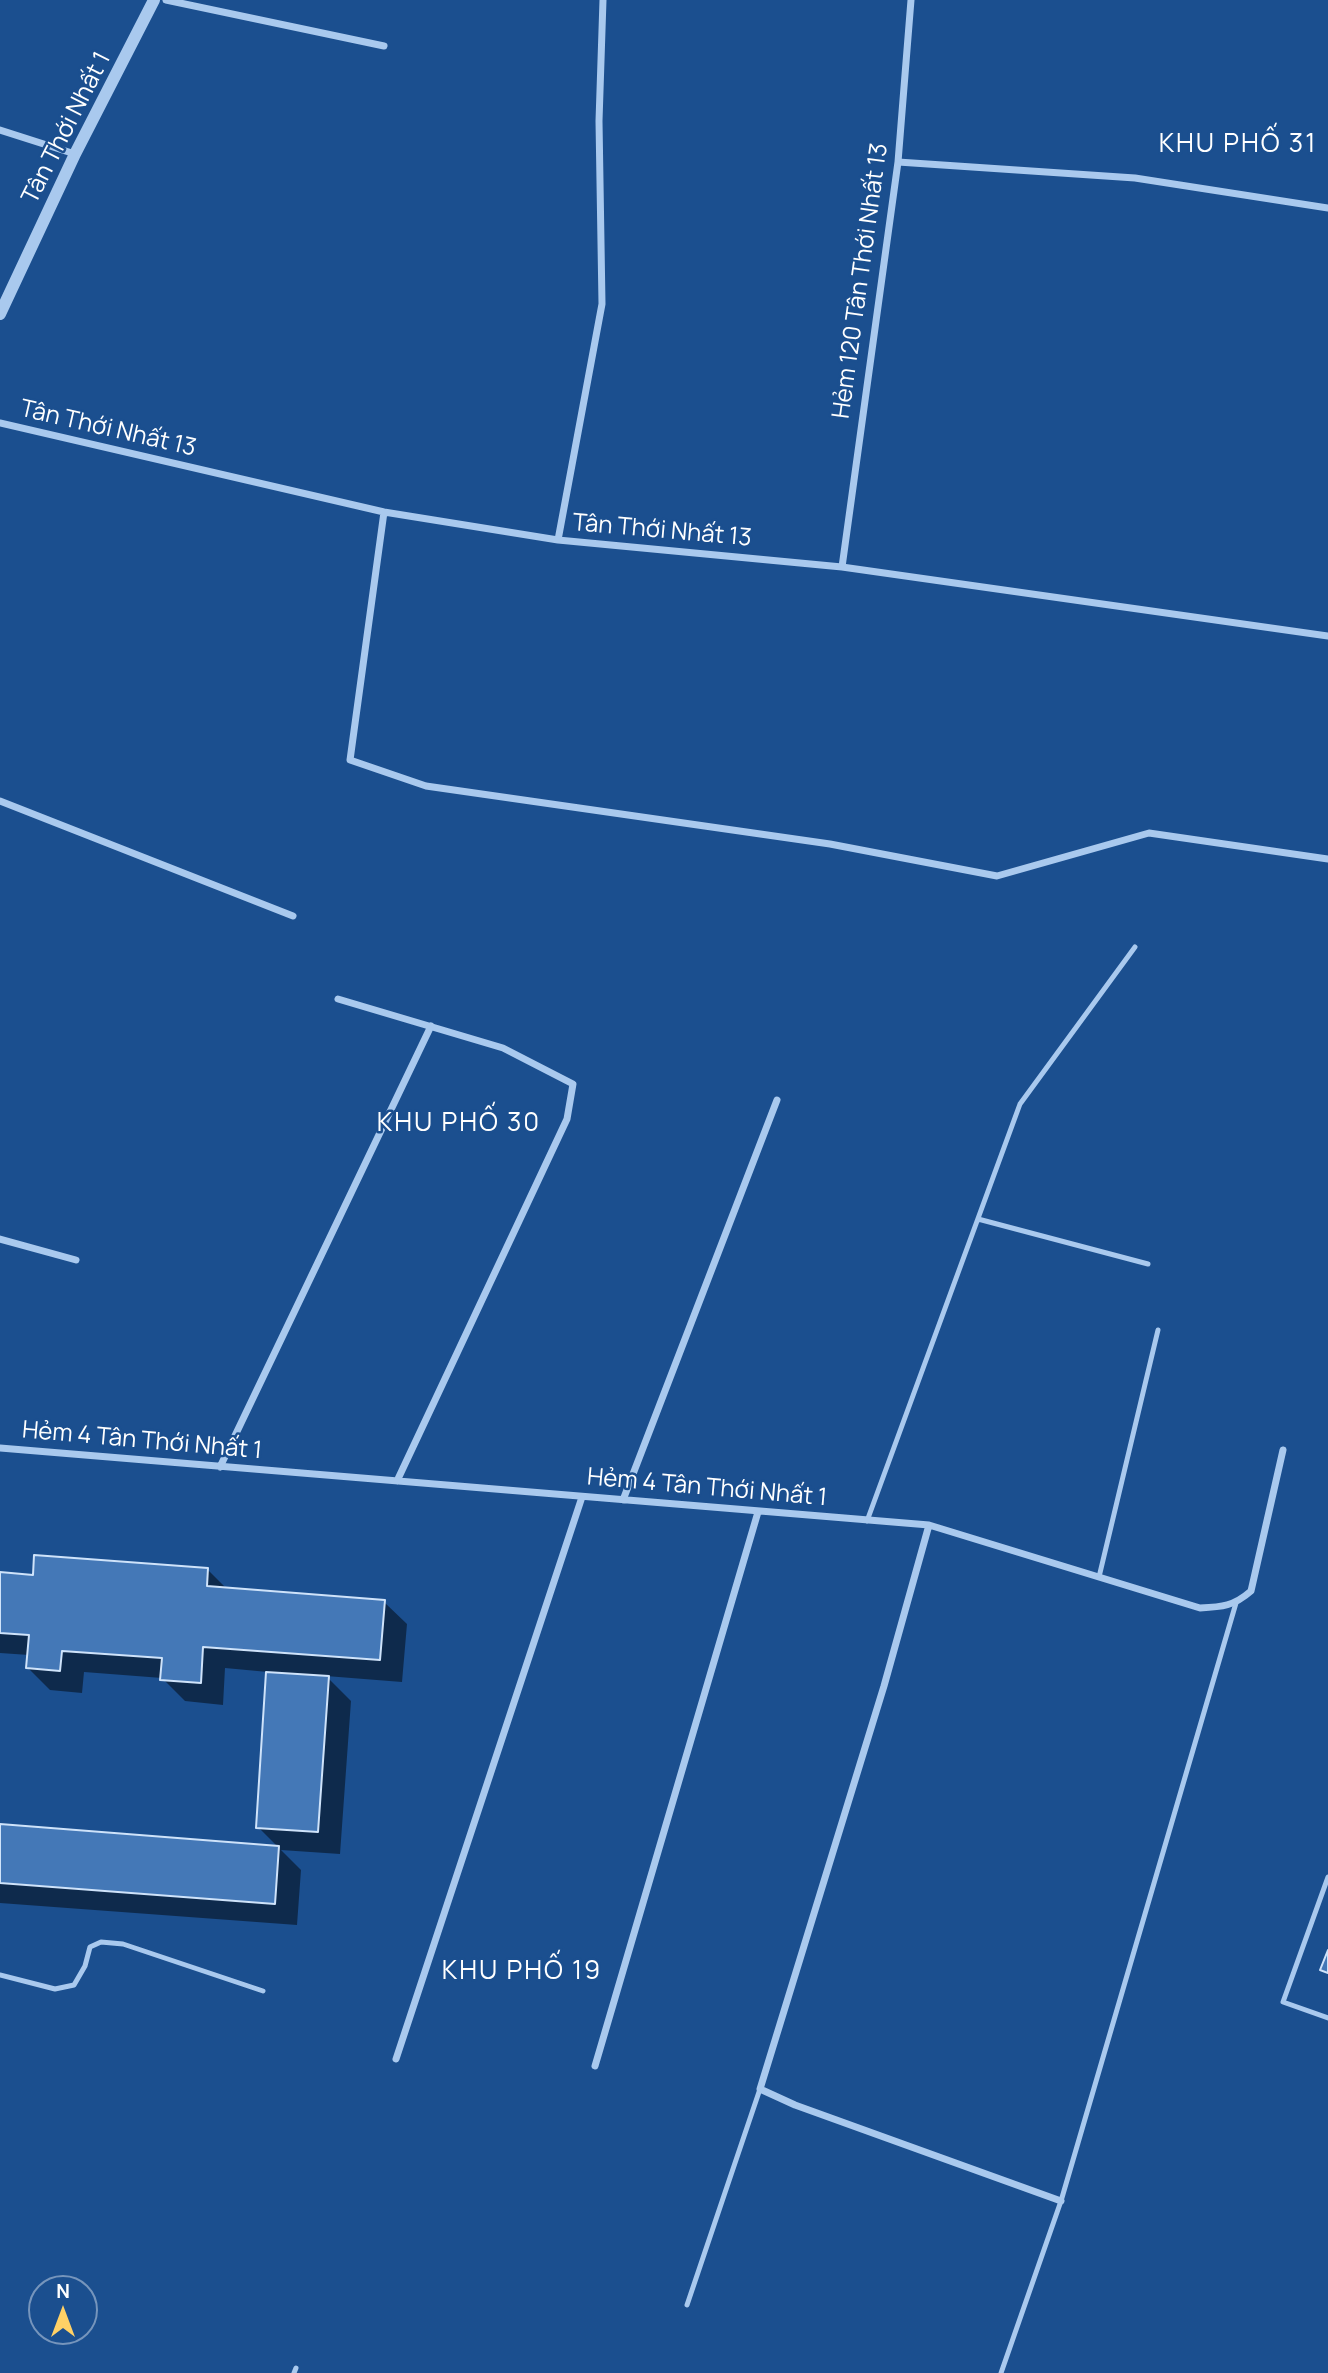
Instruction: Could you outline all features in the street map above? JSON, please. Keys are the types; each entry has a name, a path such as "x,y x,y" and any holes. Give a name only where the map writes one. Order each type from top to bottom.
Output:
{"street":[{"name":"Tân Thới Nhất 1","path":"0,314 75,154 154,0"},
{"path":"166,0 384,47"},
{"path":"558,540 602,303 599,121 603,0"},
{"name":"Hẻm 120 Tân Thới Nhất 13","path":"842,567 898,162 911,0"},
{"path":"0,130 75,154"},
{"path":"898,162 1135,178 1328,208"},
{"name":"Tân Thới Nhất 13","path":"0,424 384,512 558,540 842,567 1328,636"},
{"path":"384,512 350,760 426,786 830,844 997,876 1149,833 1328,859"},
{"path":"0,801 293,916"},
{"path":"338,999 503,1048 573,1084 567,1119 397,1481"},
{"path":"220,1467 430,1027"},
{"path":"623,1500 777,1100"},
{"path":"0,1239 76,1260"},
{"name":"Hẻm 4 Tân Thới Nhất 1","path":"0,1448 929,1525 1200,1608 1236,1603"},
{"path":"1236,1603 1251,1591 1283,1450"},
{"path":"396,2059 582,1497"},
{"path":"595,2066 758,1511"},
{"path":"929,1525 880,1699 760,2089 795,2105 1060,2201"}],"lane":[{"path":"867,1521 1020,1104 1135,947"},
{"path":"978,1219 1148,1264"},
{"path":"1099,1577 1158,1330"},
{"path":"1001,2373 1060,2201 1236,1603"},
{"path":"1328,1877 1283,2002 1328,2018"},
{"path":"0,1975 55,1989 74,1985 85,1966 90,1947 101,1942 123,1944 263,1991"},
{"path":"687,2305 760,2089"}],"building":[{"path":"34,1555 208,1568 207,1586 385,1600 380,1660 203,1647 201,1683 160,1680 162,1658 62,1651 60,1671 26,1668 29,1635 0,1633 0,1572 33,1575"},
{"path":"266,1672 329,1676 318,1832 256,1828"},
{"path":"0,1824 279,1846 275,1904 0,1883"},
{"path":"1328,1950 1328,1973 1320,1970"}],"district":[{"name":"KHU PHỐ 31","path":"1238,145"},
{"name":"KHU PHỐ 30","path":"459,1124"},
{"name":"KHU PHỐ 19","path":"522,1972"}]}
